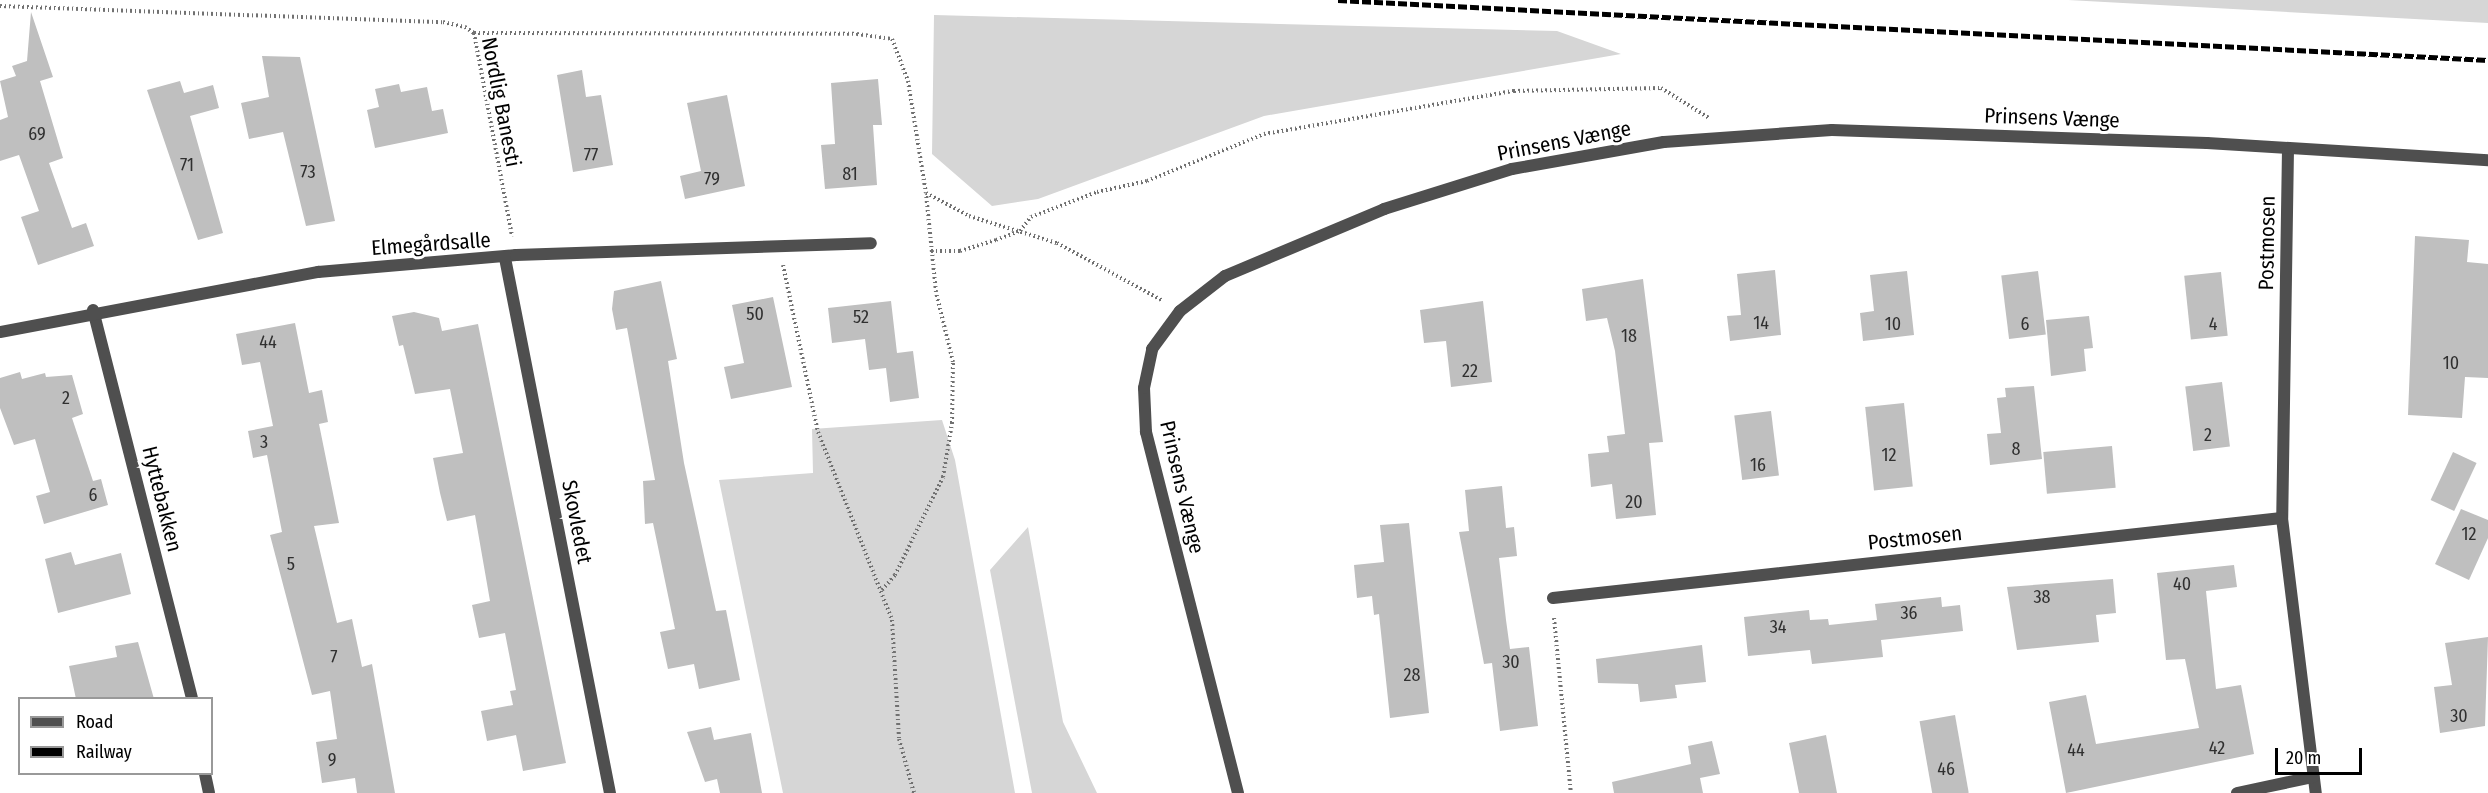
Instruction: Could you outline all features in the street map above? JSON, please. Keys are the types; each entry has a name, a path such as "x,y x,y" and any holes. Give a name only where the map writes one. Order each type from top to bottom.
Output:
{"street":[{"name":"Prinsens Vænge","path":"1238,793 1146,432 1144,388 1152,349 1180,311 1225,276 1405,202 1512,169 1664,142 1832,130 2288,149 2488,160"},
{"name":"Postmosen","path":"2288,149 2282,518 2316,793"},
{"name":"Elmegårdsalle","path":"0,332 93,310 318,272 510,257 779,244 871,243"},
{"name":"Skovledet","path":"510,257 610,793"},
{"name":"Hyttebakken","path":"93,310 191,697"},
{"name":"Postmosen","path":"1552,598 2282,518"},
{"path":"205,775 209,793"},
{"path":"2237,793 2313,777"}],"path":[{"name":"Nordlig Banesti","path":"0,6 443,22 474,33 510,257"},
{"path":"474,33 857,34 892,39 908,81 926,194 931,251 953,362 952,423 943,477 895,575 882,590"},
{"path":"931,251 960,251 1020,231 1031,217 1097,192 1147,182 1264,134 1514,91 1661,88 1738,136"},
{"path":"926,194 969,216 1057,243 1180,311"},
{"path":"779,244 818,432 892,620 899,739 914,793"},
{"path":"1552,598 1571,793"}],"shaded area":[{"path":"2068,0 2488,0 2488,23"},
{"path":"934,15 1557,31 1621,54 1264,116 1038,199 992,206 932,154"},
{"path":"942,420 955,460 1015,793 783,793 719,480 813,473 812,429"},
{"path":"1028,527 1063,722 1097,793 1032,793 990,570"}],"building":[{"path":"31,12 53,77 40,81 63,158 49,163 72,228 86,223 94,246 38,265 21,217 39,211 19,155 0,161 0,120 8,117 0,81 16,76 12,66 27,61"},
{"path":"262,56 300,57 335,221 306,226 283,132 249,139 241,103 269,97"},
{"path":"582,70 586,97 601,95 613,165 573,172 557,75"},
{"path":"878,79 882,125 873,125 877,185 825,189 821,145 835,144 831,83"},
{"path":"180,81 184,93 213,85 219,108 190,116 223,233 198,240 147,90"},
{"path":"399,84 401,92 427,87 432,111 443,109 448,133 375,148 367,110 379,107 375,89"},
{"path":"727,95 745,186 685,199 680,176 701,171 687,103"},
{"path":"2415,236 2469,240 2467,262 2488,264 2488,378 2465,377 2462,418 2408,415"},
{"path":"1775,270 1781,335 1730,341 1727,316 1741,315 1737,274"},
{"path":"1907,271 1914,335 1863,341 1860,313 1874,311 1870,275"},
{"path":"2038,271 2046,335 2009,339 2001,276"},
{"path":"2221,272 2228,336 2191,340 2184,276"},
{"path":"1643,279 1663,442 1649,443 1656,515 1616,519 1612,484 1591,487 1588,454 1609,452 1607,436 1625,434 1615,351 1607,318 1586,321 1582,289"},
{"path":"661,281 677,359 668,361 684,463 716,611 726,610 740,680 699,689 694,664 668,669 660,632 675,629 653,523 645,524 643,481 655,480 627,328 616,330 612,309 614,291"},
{"path":"773,297 792,387 731,399 724,367 744,363 732,305"},
{"path":"891,301 897,353 913,351 919,398 890,402 886,368 869,370 865,339 832,343 828,308"},
{"path":"1483,301 1492,382 1451,387 1446,341 1424,343 1420,310"},
{"path":"414,312 439,318 442,331 478,324 566,763 523,771 516,735 487,741 481,711 513,705 510,691 516,690 505,633 479,638 472,605 490,601 475,515 447,521 440,493 433,458 463,453 450,389 415,394 403,345 399,346 392,316"},
{"path":"2089,316 2093,348 2084,349 2086,371 2051,376 2046,320"},
{"path":"295,323 309,393 322,390 328,422 319,424 339,523 314,526 337,623 352,619 362,667 372,664 395,793 357,793 355,778 322,783 316,742 337,739 330,691 312,695 270,535 282,532 267,455 253,458 248,431 273,426 260,362 242,365 236,334"},
{"path":"20,372 22,379 45,373 46,377 72,375 83,414 72,418 93,481 101,479 108,505 44,524 36,496 50,492 35,439 14,445 0,408 0,378"},
{"path":"2222,382 2230,447 2193,451 2185,387"},
{"path":"2034,386 2042,459 1990,465 1987,434 2001,433 1997,398 2006,397 2005,388"},
{"path":"1904,403 1913,487 1874,491 1865,407"},
{"path":"1771,411 1779,476 1742,480 1734,416"},
{"path":"2112,446 2116,488 2047,494 2043,452"},
{"path":"2453,452 2477,463 2454,511 2431,500"},
{"path":"1502,486 1506,528 1514,527 1517,556 1499,558 1510,649 1529,647 1538,726 1500,731 1492,663 1484,664 1459,532 1469,531 1465,490"},
{"path":"2461,509 2488,520 2488,538 2469,580 2435,564"},
{"path":"1409,523 1429,713 1390,718 1379,614 1374,615 1372,596 1357,598 1354,565 1384,562 1380,525"},
{"path":"71,552 75,565 121,553 131,594 58,613 45,559"},
{"path":"2234,565 2237,587 2206,591 2216,689 2241,685 2254,754 2066,793 2049,702 2086,695 2096,744 2199,728 2185,659 2166,660 2157,573"},
{"path":"2113,579 2116,613 2096,615 2099,642 2017,650 2007,587"},
{"path":"1941,597 1942,607 1960,605 1963,631 1881,640 1883,657 1812,664 1810,650 1748,656 1744,617 1809,610 1810,620 1828,619 1829,625 1877,620 1875,604"},
{"path":"2488,637 2485,726 2440,733 2434,687 2452,685 2445,643"},
{"path":"138,642 153,697 76,697 69,666 117,657 115,646"},
{"path":"1702,645 1706,682 1675,685 1677,698 1640,702 1638,684 1598,683 1596,659"},
{"path":"1955,715 1969,793 1932,793 1920,721"},
{"path":"711,727 714,740 751,733 762,793 720,793 717,779 705,782 687,732"},
{"path":"1826,735 1837,793 1799,793 1789,743"},
{"path":"1712,741 1720,774 1700,778 1703,793 1614,793 1612,782 1691,764 1688,746"}],"railway":[{"path":"1338,0 2488,60"}]}
